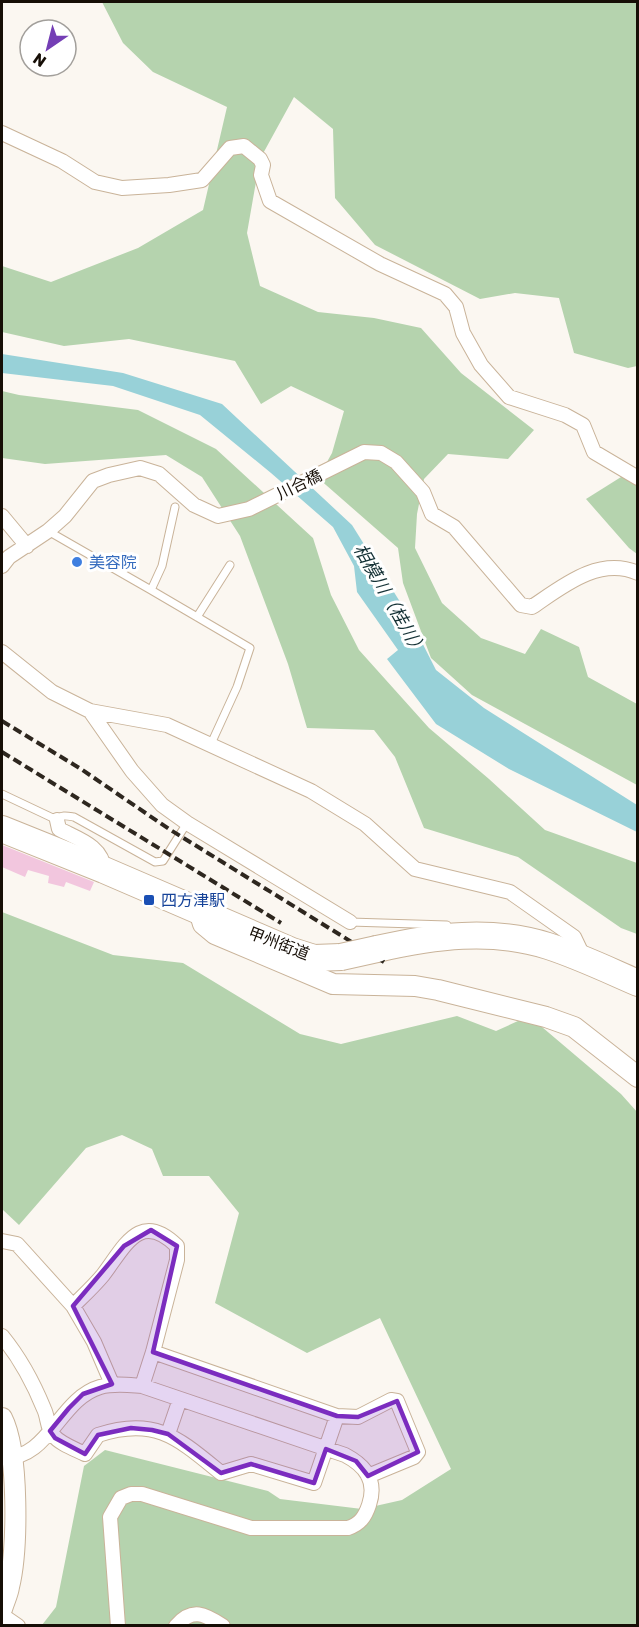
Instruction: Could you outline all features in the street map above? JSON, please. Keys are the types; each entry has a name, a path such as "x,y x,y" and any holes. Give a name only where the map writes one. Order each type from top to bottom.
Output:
{"highway":[{"name":"甲州街道","path":"2,829 304,954 326,958 341,957 442,936 482,935 518,939 547,946 638,983"}],"main road":[{"path":"200,910 202,924 215,934 333,984 416,986 546,1017 574,1027 638,1077"},
{"path":"2,1418 7,1458 9,1588 2,1609"}],"street":[{"path":"2,133 62,161 95,182 123,188 202,180 230,148 244,146 260,159 263,165 261,175 270,201 380,264 445,294 456,307 463,333 481,365 509,397 565,415 583,425 594,452 638,478"},
{"name":"川合橋","path":"2,566 9,557 48,531 65,516 93,481 109,475 140,468 159,474 194,505 218,516 249,509 364,452 381,453 396,462 423,492 432,514 454,527 521,605 532,607 572,580 597,570 627,568 638,573"},
{"path":"2,516 27,546"},
{"path":"2,652 52,692 90,711 167,725 311,791 365,824 416,869 510,892 574,937 585,960"},
{"path":"90,711 132,771 162,805 187,823 350,922"},
{"path":"57,820 59,829 92,846 101,855 104,870"},
{"path":"73,1306 101,1277 124,1246 137,1235 151,1230 165,1234 177,1246 177,1260 142,1386"},
{"path":"2,1241 17,1244 73,1306 94,1342 112,1384"},
{"path":"2,1336 16,1353 35,1387 48,1417 50,1431 55,1438 85,1454 98,1435 112,1430 131,1428 168,1434 189,1447 220,1473 251,1464 314,1483 337,1416"},
{"path":"153,1352 337,1416 358,1417 391,1400 397,1401 418,1452 414,1457 368,1476"},
{"path":"7,1458 33,1449 83,1394 112,1384 142,1386 326,1449 356,1461 368,1476 372,1485 372,1495 366,1513 358,1525 348,1528 251,1528 142,1494 131,1494 121,1498 110,1516 118,1626"},
{"path":"168,1434 180,1399"},
{"path":"176,1626 187,1616 201,1613 223,1626"},
{"path":"2,1615 18,1626"}],"lane":[{"path":"151,590 162,566 175,507"},
{"path":"48,531 250,648 237,687 210,746"},
{"path":"197,617 230,565"},
{"path":"2,794 57,820 66,815 74,817 155,862 163,861 187,823"},
{"path":"350,922 460,926 482,935"}],"highlighted area":[{"path":"151,1230 177,1246 153,1352 337,1416 358,1417 397,1401 418,1452 368,1476 356,1461 326,1449 314,1483 251,1464 221,1473 168,1434 152,1430 131,1428 98,1435 85,1454 55,1438 50,1431 83,1394 112,1384 73,1306 124,1246"}],"green space":[{"path":"102,2 637,2 637,366 628,368 574,353 559,298 515,293 480,299 375,245 335,198 333,129 294,97 260,159 247,233 260,286 318,312 374,318 421,328 461,373 534,430 508,459 448,454 424,479 417,514 415,548 442,603 481,638 525,654 541,629 579,647 588,677 637,704 637,785 472,695 431,658 403,583 398,548 318,478 332,453 344,411 291,386 261,404 235,361 129,339 64,346 2,332 2,266 51,282 138,248 203,210 227,107 153,72 123,43"},
{"path":"2,391 138,410 216,449 313,538 331,595 359,650 429,728 545,830 637,863 637,934 621,928 518,857 424,828 395,757 374,730 307,728 288,664 240,536 202,477 166,455 45,464 2,458"},
{"path":"637,467 637,554 586,499"},
{"path":"2,912 113,955 183,963 300,1034 341,1044 457,1016 496,1031 529,1016 621,1094 638,1113 637,1625 42,1625 56,1607 84,1466 105,1450 268,1491 280,1499 362,1509 402,1500 451,1469 380,1318 307,1353 215,1303 239,1213 209,1176 163,1176 152,1149 122,1135 86,1148 19,1225 2,1209"}],"water":[{"name":"相模川（桂川）","path":"2,354 123,373 222,404 352,525 407,613 436,670 484,708 637,805 637,832 509,769 436,724 387,659 398,650 357,592 354,566 333,527 200,415 113,386 2,373"}],"building":[{"path":"2,845 94,882 90,891 66,882 64,887 48,883 49,876 28,870 25,877 2,867"}],"railway":[{"path":"2,721 81,769 169,829 384,962"},
{"path":"2,752 281,923"}],"place":[{"name":"美容院","path":"77,562"},
{"name":"四方津駅","path":"149,900"}]}
